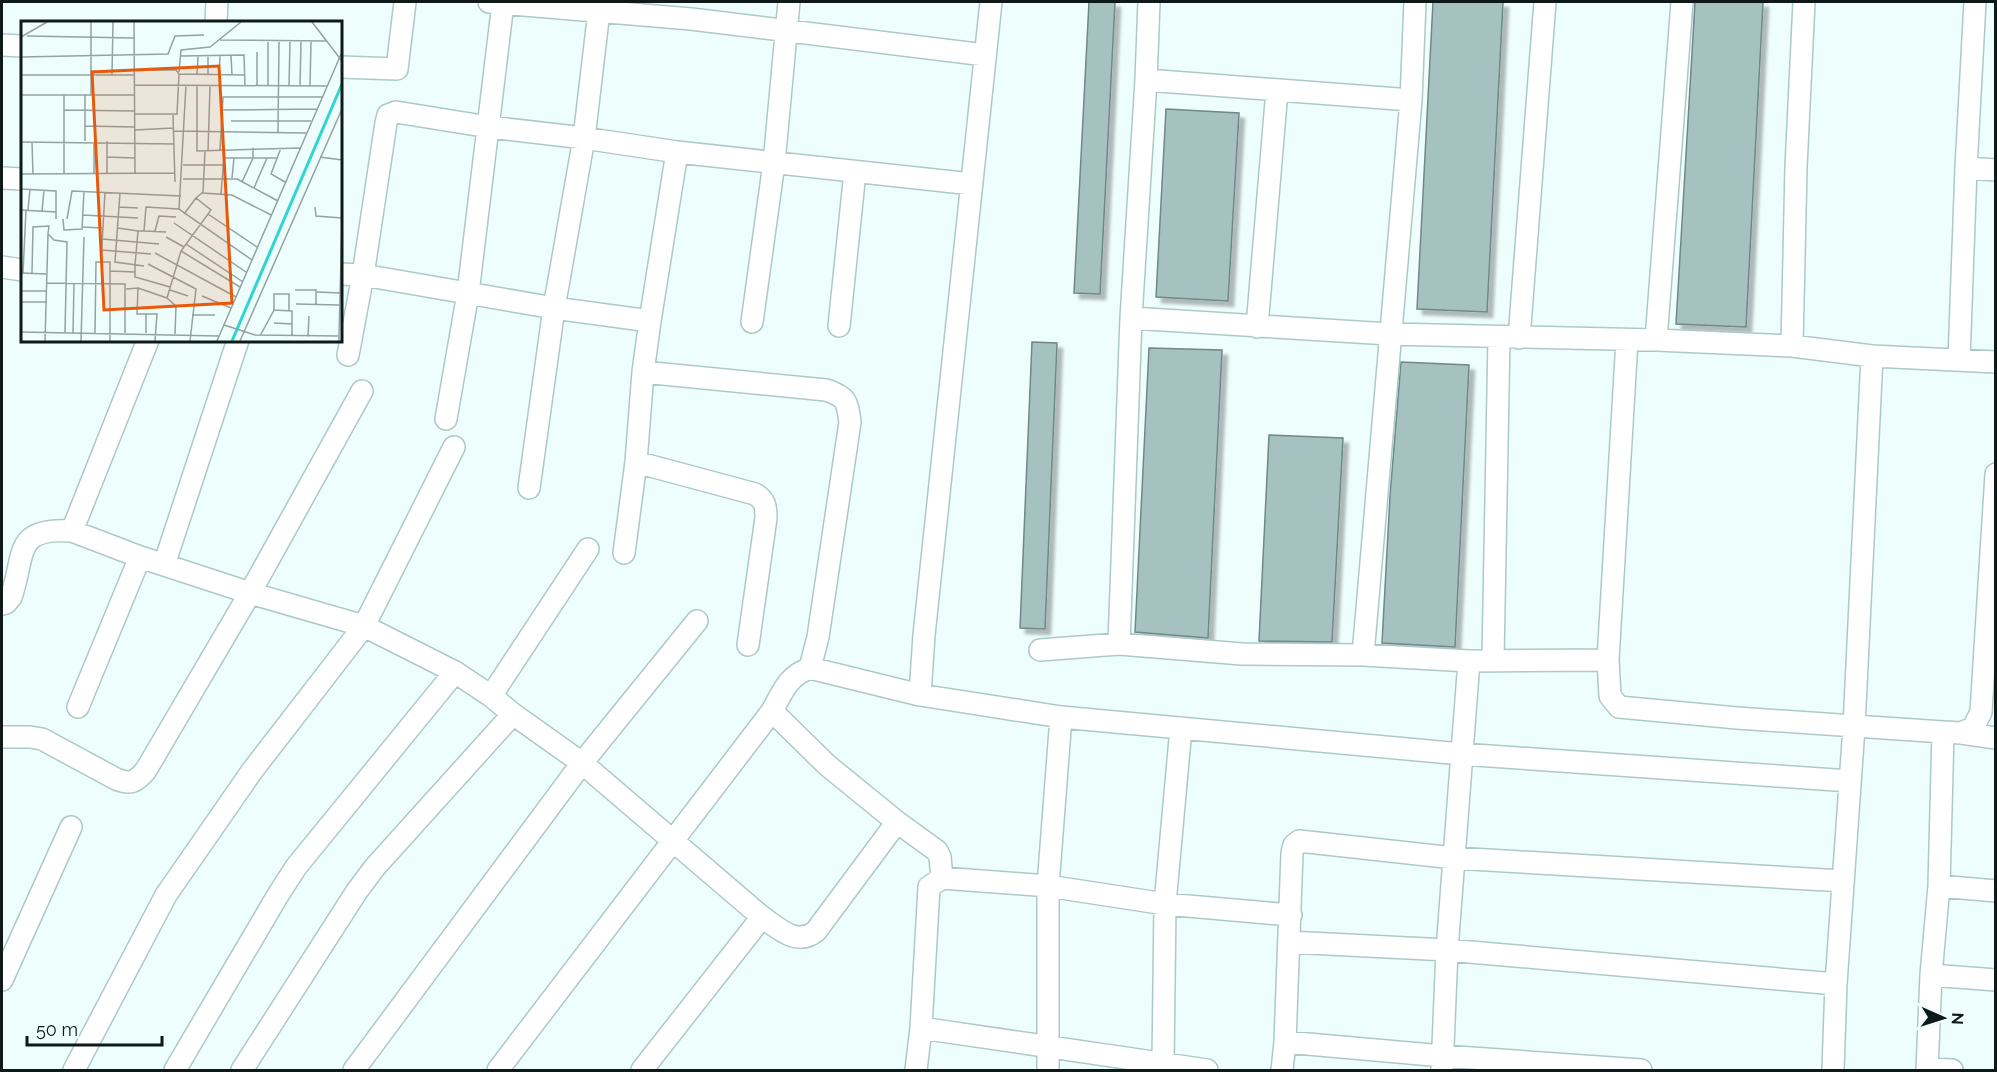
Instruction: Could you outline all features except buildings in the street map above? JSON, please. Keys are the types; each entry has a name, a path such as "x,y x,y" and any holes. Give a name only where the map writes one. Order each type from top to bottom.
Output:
{"street":[{"path":"216,21 217,2"},
{"path":"342,67 397,69 405,2"},
{"path":"446,419 468,293 489,127 496,2 599,11 692,10 786,30 985,55"},
{"path":"752,322 774,163 789,2"},
{"path":"920,695 924,635 991,2"},
{"path":"1119,644 1131,318 1149,2"},
{"path":"1363,655 1411,100 1415,2"},
{"path":"1493,659 1509,338 1545,2"},
{"path":"1656,340 1682,2"},
{"path":"1792,346 1796,167 1804,2"},
{"path":"1959,360 1966,168 1976,2"},
{"path":"529,488 554,308 584,138 599,11"},
{"path":"2,45 21,46"},
{"path":"1146,80 1411,100"},
{"path":"1257,327 1277,90"},
{"path":"348,355 388,114 396,111 489,127 677,152 972,184"},
{"path":"624,553 636,462 643,372 677,152"},
{"path":"1966,168 1995,170"},
{"path":"839,326 855,172"},
{"path":"2,178 21,179"},
{"path":"2,267 21,270"},
{"path":"342,274 363,275 554,308 650,321"},
{"path":"1131,318 1389,334 1656,340 1792,346 1872,356 1995,362"},
{"path":"1627,340 1608,660 1610,696 1619,707 1854,727 1952,732 1995,738"},
{"path":"72,531 147,342"},
{"path":"164,565 237,342"},
{"path":"1833,1071 1836,984 1854,727 1872,356"},
{"path":"643,372 826,390 842,395 848,404 850,422 818,637 810,668"},
{"path":"2,737 42,739 116,779 128,783 138,781 250,593 362,391"},
{"path":"74,1071 166,895 252,771 364,626 454,447"},
{"path":"636,462 755,494 763,499 766,518 748,645"},
{"path":"1952,732 1973,728 1981,712 1995,474"},
{"path":"2,604 11,597 23,548 34,534 53,530 72,531 140,557 250,593 364,626 455,672 491,696 582,763 762,917 789,936 809,937 816,932 897,822"},
{"path":"491,696 588,549"},
{"path":"78,707 140,557"},
{"path":"354,1071 582,763 697,621"},
{"path":"1040,651 1119,644 1242,654 1363,655 1469,661 1493,659 1608,660"},
{"path":"1443,1063 1448,950 1469,661"},
{"path":"498,1071 772,711 790,679 798,672 810,668 920,695 1061,717 1461,754 1850,781"},
{"path":"175,1071 296,867 455,672"},
{"path":"772,711 827,765 937,851 940,857 942,878"},
{"path":"242,1071 357,891 375,867 513,714"},
{"path":"1048,1071 1048,886 1061,717"},
{"path":"1163,1065 1165,904 1181,728"},
{"path":"1952,732 1931,975 1927,1070 1952,1071"},
{"path":"2,980 71,828"},
{"path":"1282,1071 1291,915 1292,853 1294,844 1299,841 1454,858 1843,881"},
{"path":"916,1071 921,1028 928,887 942,878 1048,886 1165,904 1291,915"},
{"path":"1939,886 1995,891"},
{"path":"642,1071 762,917"},
{"path":"1289,942 1448,950 1836,984"},
{"path":"1931,975 1995,980"},
{"path":"921,1028 1208,1071"},
{"path":"1285,1042 1443,1063 1631,1070"}]}
